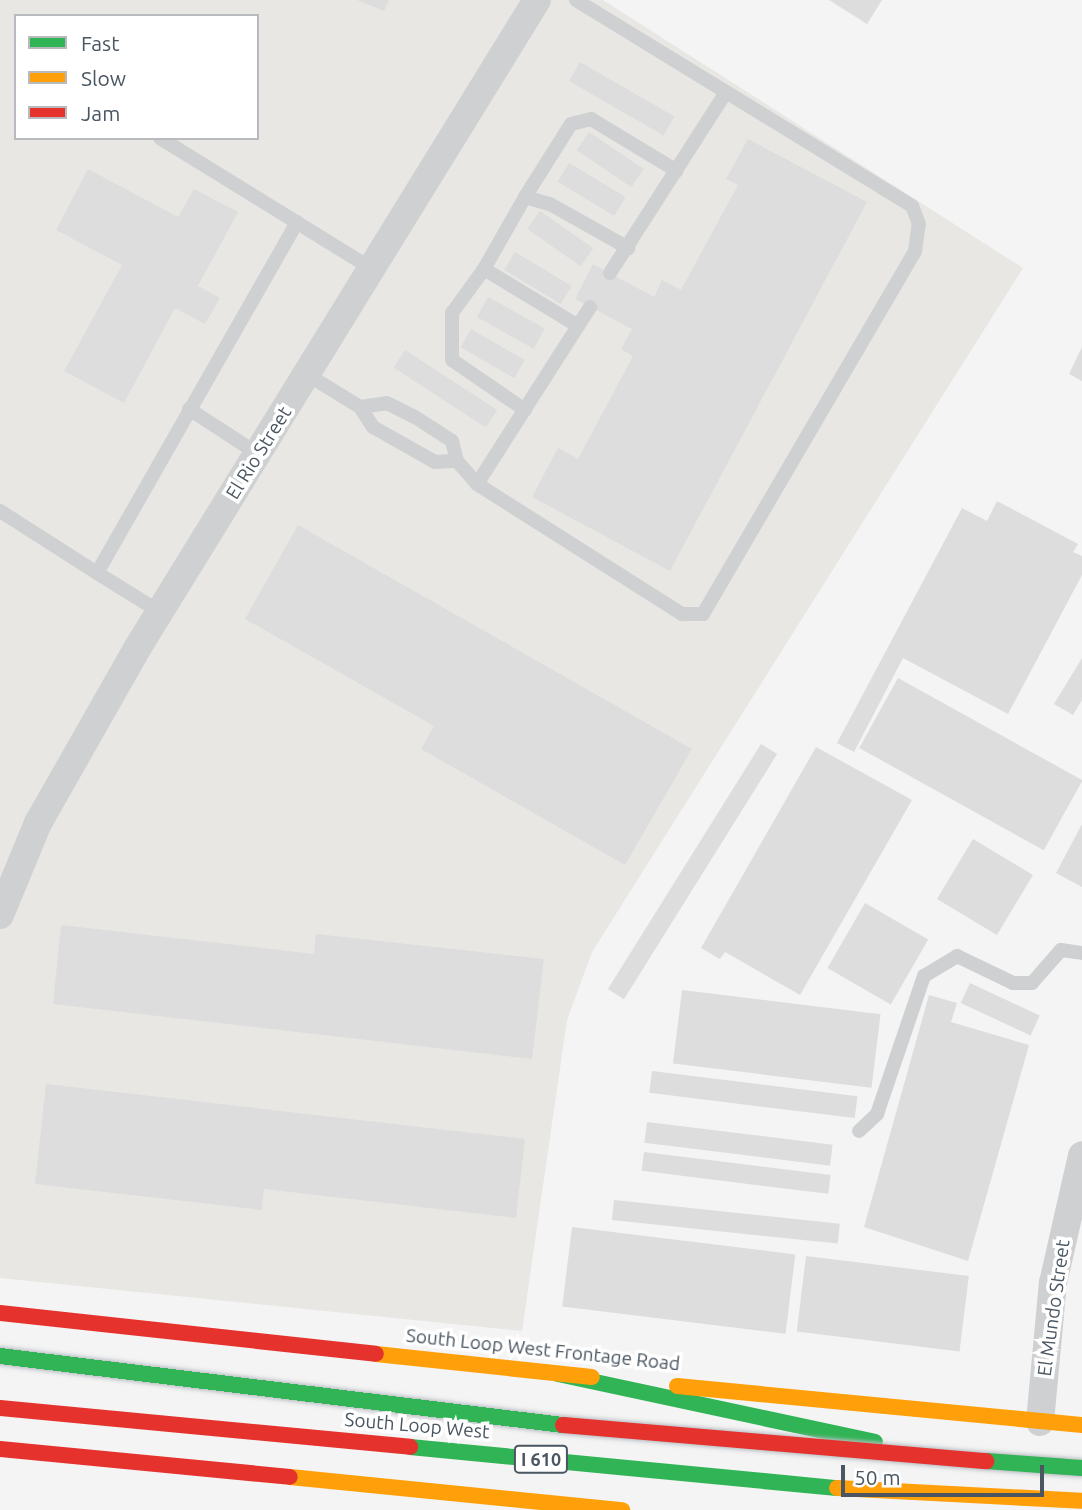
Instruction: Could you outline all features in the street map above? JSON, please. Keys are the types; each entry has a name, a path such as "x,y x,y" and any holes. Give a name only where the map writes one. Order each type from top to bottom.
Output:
{"main road":[{"name":"South Loop West Frontage Road","path":"0,1312 558,1374 1082,1425"},
{"path":"0,1356 675,1439 1082,1468"},
{"path":"558,1374 1082,1488"},
{"name":"South Loop West","path":"0,1408 882,1492 1082,1501"},
{"path":"0,1449 622,1510"}],"street":[{"name":"El Rio Street","path":"0,915 38,823 160,612 537,0"},
{"name":"El Mundo Street","path":"1040,1422 1053,1283 1082,1155"}],"lane":[{"path":"360,407 387,403 415,417 452,441 457,461 477,484 682,614 703,614 915,251 919,224 912,206 576,0"},
{"path":"610,273 726,92"},
{"path":"525,410 452,359 452,313 484,269 571,124 592,119 677,171"},
{"path":"163,140 372,269"},
{"path":"525,197 550,204 628,248"},
{"path":"97,573 297,222"},
{"path":"484,269 578,326"},
{"path":"477,484 590,307"},
{"path":"308,375 360,407 373,427 435,462 457,461"},
{"path":"189,410 258,454"},
{"path":"0,511 160,612"},
{"path":"859,1131 877,1114 924,976 957,956 1013,983 1032,983 1061,950 1082,953"}],"shaded area":[{"path":"0,0 603,0 1023,268 592,952 567,1020 522,1331 0,1278"}],"building":[{"path":"357,0 389,0 384,11"},
{"path":"829,0 882,0 867,24"},
{"path":"580,62 674,116 663,136 569,81"},
{"path":"589,132 644,169 631,187 577,150"},
{"path":"748,139 867,202 670,571 532,497 558,448 578,459 633,356 621,349 632,329 575,299 593,264 654,297 662,280 681,290 738,185 726,179"},
{"path":"569,163 626,197 614,216 558,182"},
{"path":"88,169 178,217 194,189 238,212 198,286 220,298 205,324 175,308 124,403 64,371 122,265 56,230"},
{"path":"540,211 593,248 581,266 527,229"},
{"path":"515,252 572,286 561,304 504,270"},
{"path":"488,297 545,329 534,349 477,317"},
{"path":"471,329 525,360 514,378 460,347"},
{"path":"1082,347 1082,381 1069,374"},
{"path":"405,350 497,410 486,428 394,368"},
{"path":"997,501 1078,544 1073,552 1082,556 1082,575 1008,714 903,658 854,752 837,743 962,508 987,521"},
{"path":"298,525 692,749 625,865 421,749 434,726 245,619"},
{"path":"1082,658 1082,700 1073,715 1054,704"},
{"path":"898,678 1082,780 1044,850 859,748"},
{"path":"761,744 777,754 624,999 608,989"},
{"path":"816,747 912,800 800,995 725,952 720,959 701,948"},
{"path":"1082,824 1082,887 1056,873"},
{"path":"973,839 1033,875 997,935 937,899"},
{"path":"865,903 928,940 891,1004 828,968"},
{"path":"61,925 314,954 316,934 544,959 532,1059 53,1004"},
{"path":"970,983 1040,1016 1030,1035 961,1003"},
{"path":"682,990 881,1014 871,1088 673,1063"},
{"path":"929,995 957,1003 951,1022 1029,1045 968,1261 864,1227"},
{"path":"652,1071 857,1096 855,1118 649,1093"},
{"path":"46,1084 525,1139 516,1218 264,1189 262,1210 35,1184"},
{"path":"647,1122 833,1145 830,1166 644,1143"},
{"path":"644,1152 831,1175 828,1194 642,1171"},
{"path":"614,1200 840,1224 838,1244 612,1220"},
{"path":"572,1227 795,1254 786,1334 562,1306"},
{"path":"806,1256 969,1276 960,1351 797,1331"}],"traffic: fast":[{"path":"0,1356 563,1425"},
{"path":"558,1374 875,1442"},
{"path":"410,1447 837,1488"},
{"path":"986,1461 1082,1468"}],"traffic: slow":[{"path":"376,1354 592,1377"},
{"path":"677,1386 1082,1425"},
{"path":"290,1477 622,1510"},
{"path":"837,1488 1082,1501"}],"traffic: jam":[{"path":"0,1313 376,1354"},
{"path":"0,1408 410,1447"},
{"path":"563,1425 986,1461"},
{"path":"0,1449 290,1477"}]}
